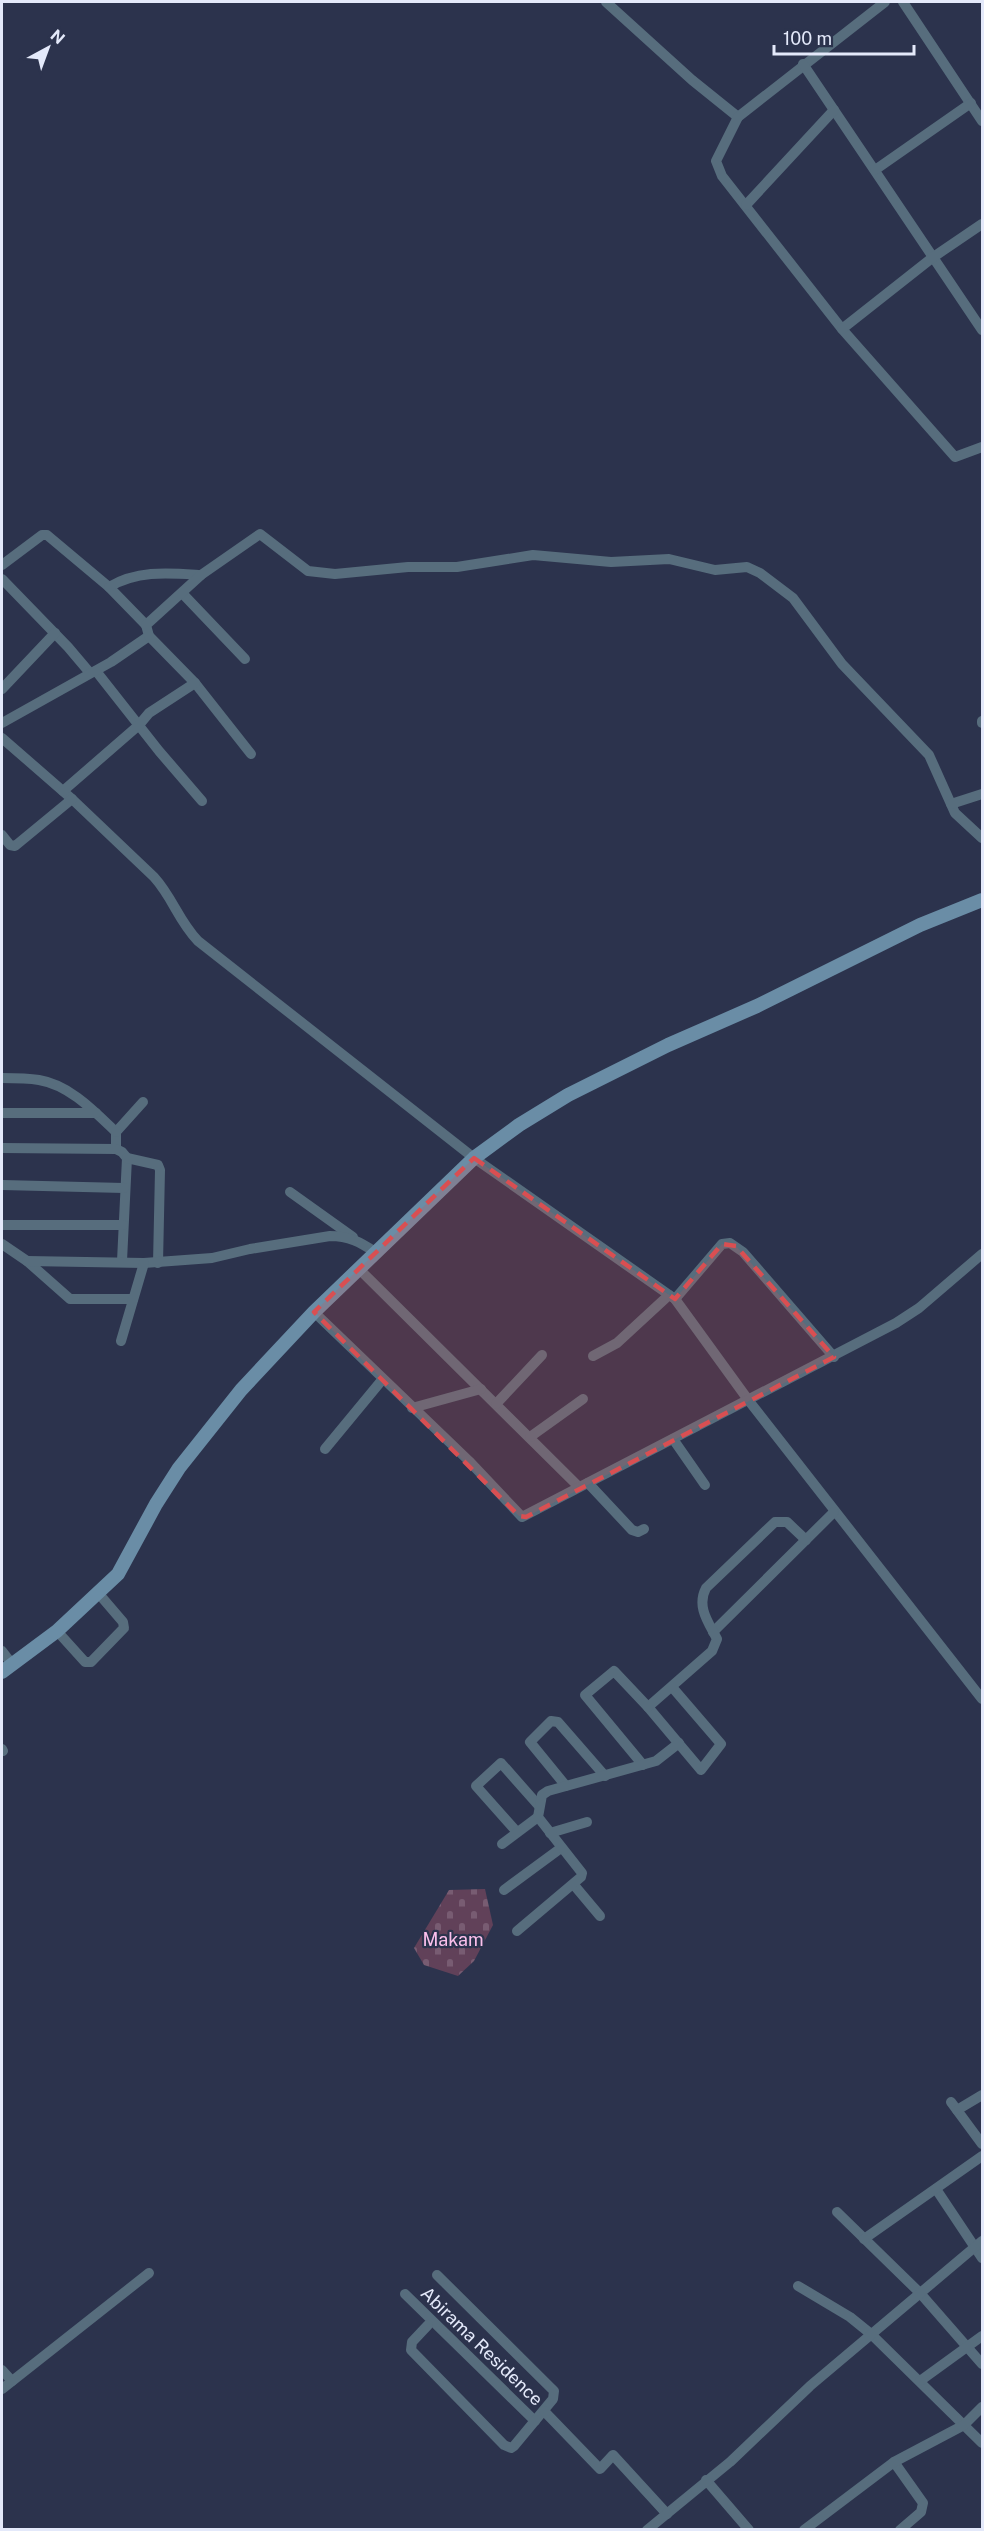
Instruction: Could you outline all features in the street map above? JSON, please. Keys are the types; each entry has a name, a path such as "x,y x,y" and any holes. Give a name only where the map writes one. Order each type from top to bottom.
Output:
{"street":[{"path":"606,2 692,80 738,117"},
{"path":"885,2 738,117 716,161 722,176 793,270 955,457 982,447"},
{"path":"903,2 982,121"},
{"path":"803,64 982,330"},
{"path":"875,170 971,103"},
{"path":"746,205 834,110"},
{"path":"842,329 932,258 982,224"},
{"path":"2,723 93,672 148,630 201,576 260,534 308,571 314,573 335,574 408,567 457,567 533,555 611,562 669,559 714,570 747,567 760,573 793,598 842,664 929,754 955,813 982,838"},
{"path":"2,565 44,535 109,587 195,683 251,754"},
{"path":"109,587 141,574 201,576"},
{"path":"2,579 93,672 201,801"},
{"path":"182,593 244,659"},
{"path":"2,689 55,633"},
{"path":"2,835 10,845 15,846 149,713 195,683"},
{"path":"2,738 68,795 166,890 177,916 198,941 474,1158 672,1297 834,1512 982,1699"},
{"path":"951,804 982,794"},
{"path":"2,1651 7,1668 57,1631 99,1594 118,1574 128,1559 156,1504 179,1468 241,1390 314,1312 474,1158 519,1125 568,1095 668,1045 757,1006 920,925 982,900"},
{"path":"2,1078 46,1082 81,1100 116,1132"},
{"path":"116,1149 116,1132 143,1102"},
{"path":"2,1113 96,1113"},
{"path":"2,1148 116,1149 127,1158 158,1165 160,1170 158,1263"},
{"path":"122,1262 127,1158"},
{"path":"2,1185 124,1188"},
{"path":"290,1192 375,1252"},
{"path":"2,1225 123,1225"},
{"path":"27,1261 158,1263 212,1258 250,1249 330,1236 358,1240"},
{"path":"593,1356 617,1343 672,1297 722,1244 730,1243 743,1252 834,1357"},
{"path":"2,1244 27,1261 70,1299 133,1299"},
{"path":"314,1312 382,1380 469,1461 522,1517 834,1357 919,1308 982,1254"},
{"path":"121,1341 144,1263"},
{"path":"358,1269 530,1437 632,1530 638,1532 644,1528"},
{"path":"496,1404 542,1355"},
{"path":"325,1449 382,1380"},
{"path":"412,1408 481,1389"},
{"path":"530,1437 583,1399"},
{"path":"673,1439 705,1485"},
{"path":"713,1632 834,1512"},
{"path":"648,1707 712,1651 717,1639 705,1617 701,1601 706,1588 775,1522 787,1522 806,1540"},
{"path":"57,1631 85,1662 91,1662 124,1628 123,1622 99,1594"},
{"path":"643,1765 585,1695 614,1671 701,1770 721,1744 672,1687"},
{"path":"566,1786 530,1742 551,1721 558,1722 604,1776"},
{"path":"502,1844 539,1811 540,1799 545,1793 656,1761 679,1743"},
{"path":"517,1832 476,1786 501,1763 539,1811 550,1833 582,1873 579,1881 518,1931"},
{"path":"550,1833 587,1822"},
{"path":"504,1890 561,1848"},
{"path":"574,1885 600,1916"},
{"path":"982,2095 954,2106 982,2144"},
{"path":"864,2239 982,2156"},
{"path":"936,2189 979,2244 982,2258"},
{"path":"837,2212 920,2293 982,2364"},
{"path":"648,2529 730,2462 810,2386 979,2244"},
{"path":"2,2389 149,2273"},
{"name":"Abirama Residence","path":"428,2325 412,2342 411,2350 504,2445 511,2448 514,2446 553,2398 554,2391 436,2275"},
{"path":"798,2286 841,2312 871,2334 982,2444"},
{"name":"Abirama Residence","path":"405,2294 535,2421"},
{"path":"920,2381 982,2336"},
{"path":"2,2370 12,2381"},
{"path":"804,2529 894,2462 964,2425 982,2407"},
{"name":"Abirama Residence","path":"544,2410 600,2469 613,2455 667,2514"},
{"path":"894,2462 923,2503 921,2512 900,2529"},
{"path":"706,2480 749,2529"}],"highlighted area":[{"path":"474,1158 675,1299 722,1244 736,1246 834,1357 526,1517 519,1516 314,1312"}],"green space":[{"name":"Makam","path":"485,1889 493,1925 474,1961 458,1976 424,1965 414,1948 449,1890"}]}
